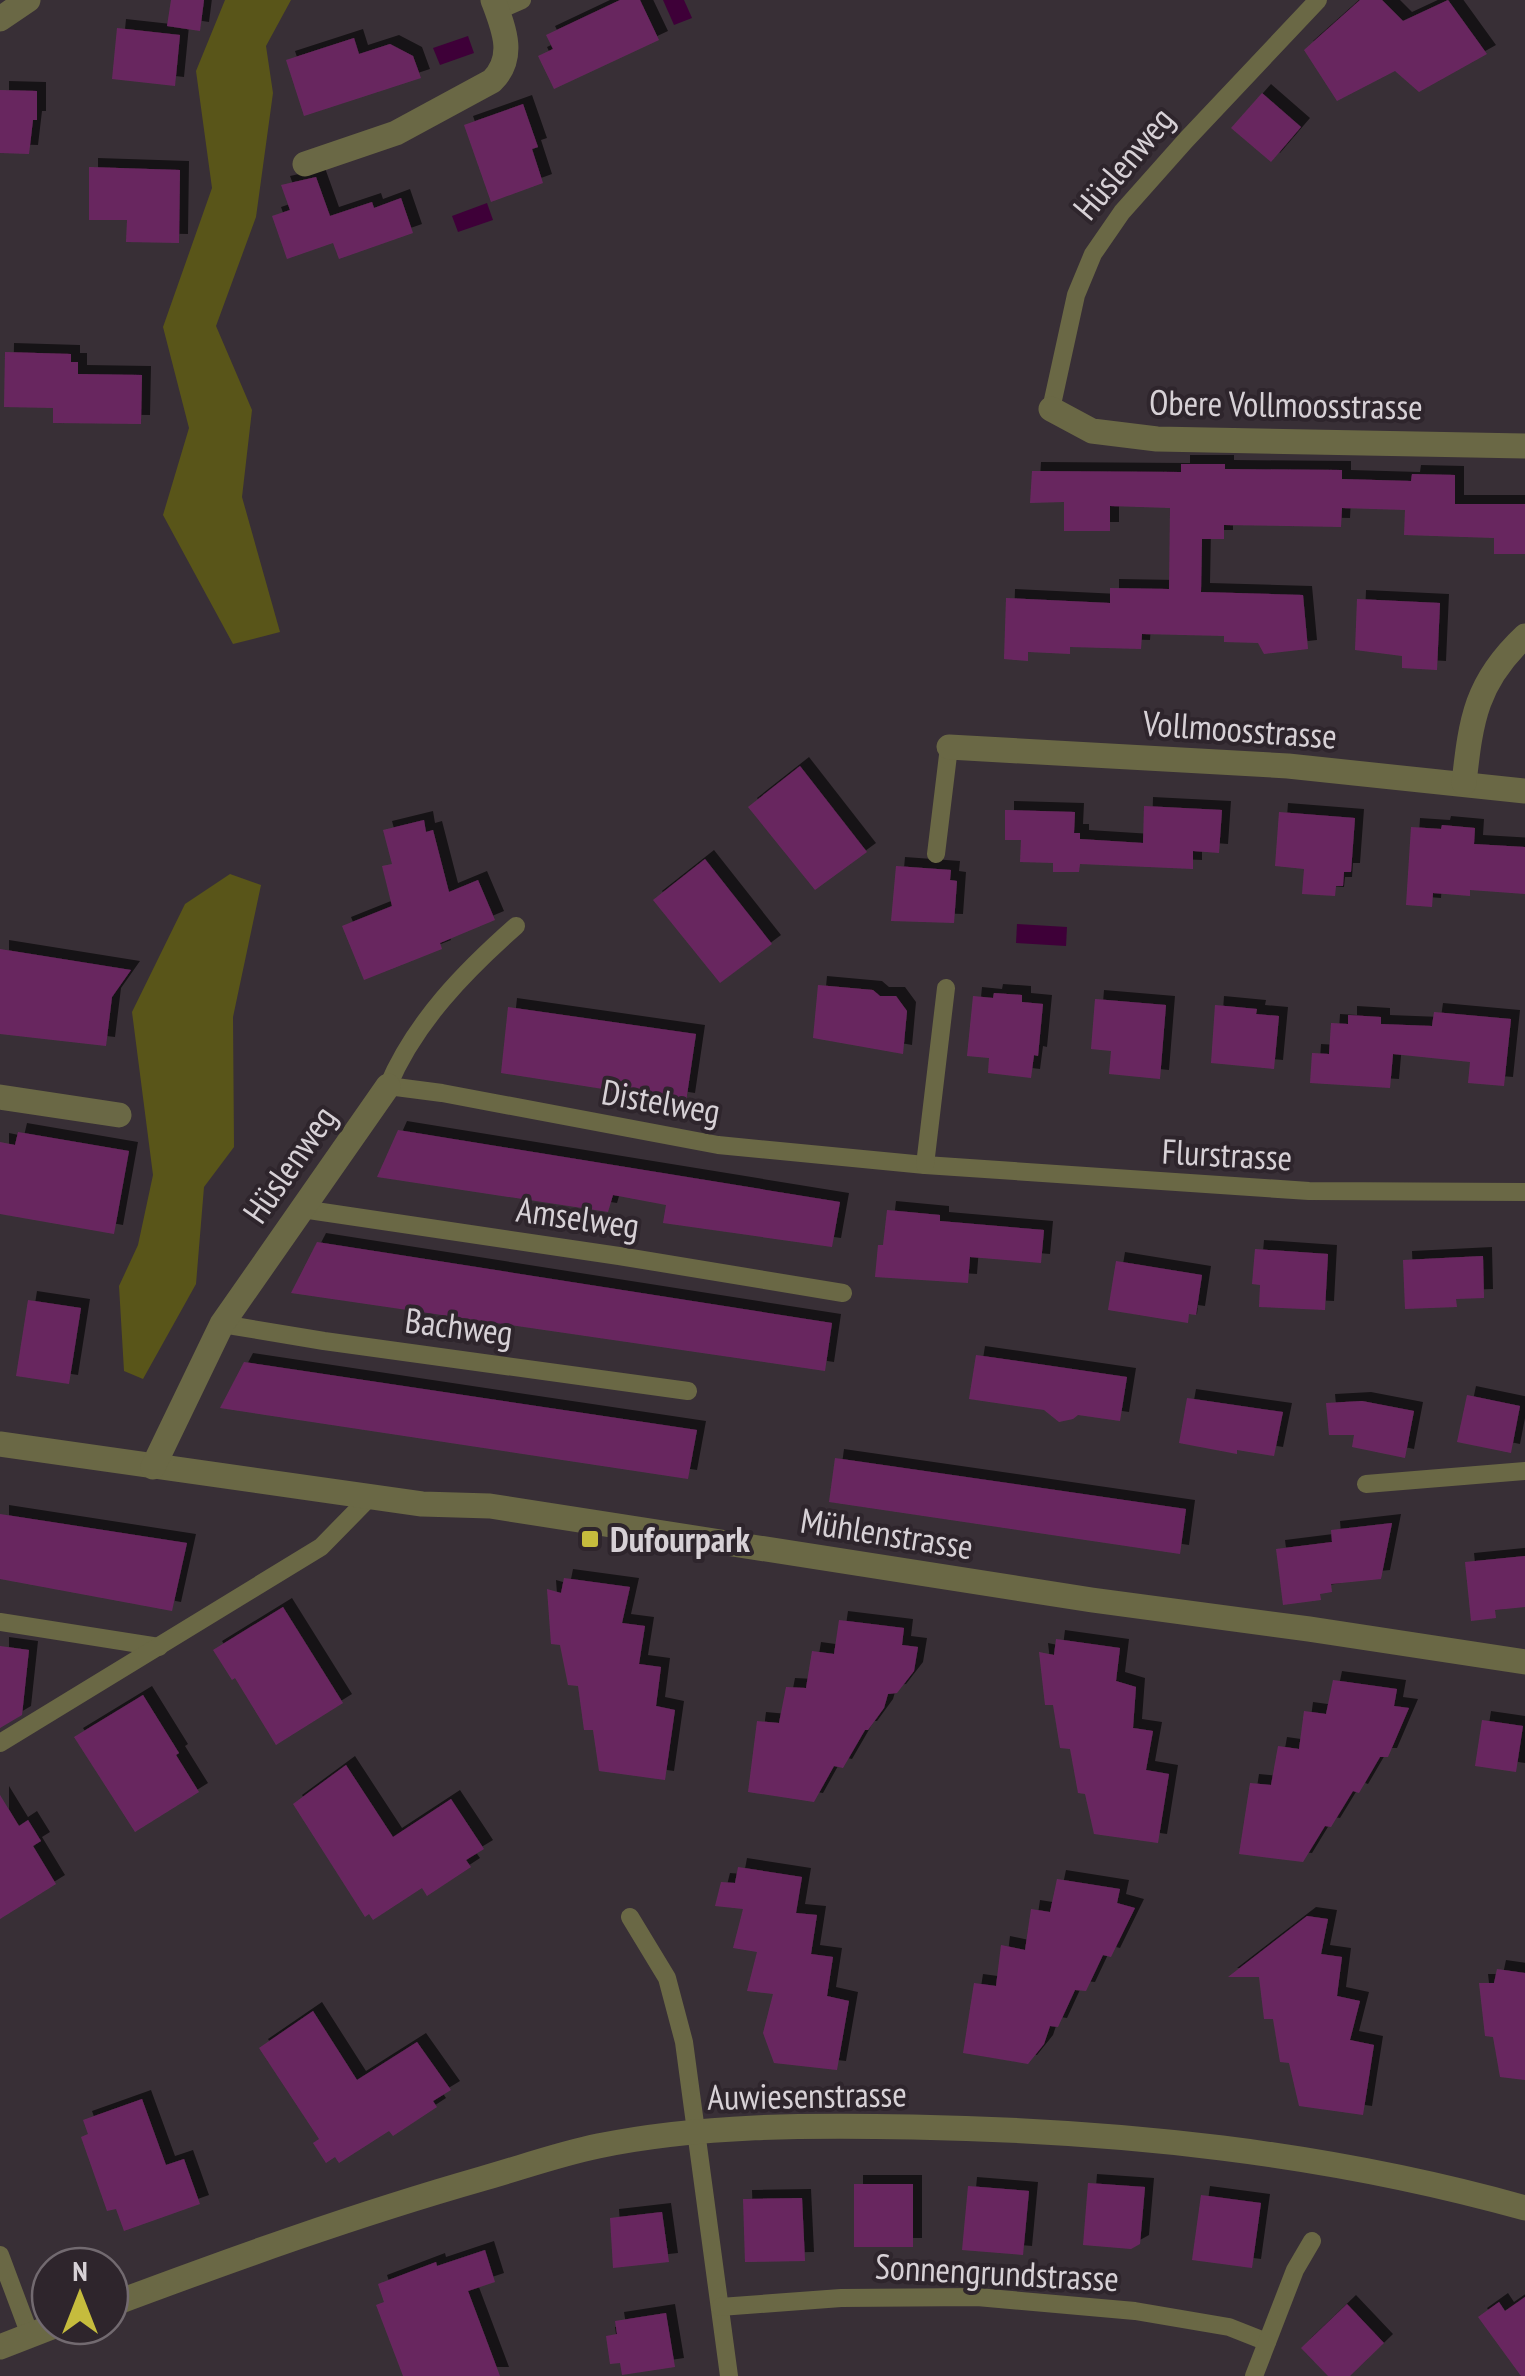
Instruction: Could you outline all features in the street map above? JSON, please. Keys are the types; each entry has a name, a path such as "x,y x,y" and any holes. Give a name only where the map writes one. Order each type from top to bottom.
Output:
{"street":[{"path":"0,19 28,0"},
{"path":"304,164 396,133 492,81 502,71 507,57 495,5"},
{"name":"Obere Vollmoosstrasse","path":"1052,409 1092,430 1157,439 1525,446"},
{"path":"1464,783 1470,725 1481,693 1505,655 1525,636"},
{"name":"Vollmoosstrasse","path":"950,747 1271,765 1525,791"},
{"name":"Hüslenweg","path":"153,1467 222,1324 388,1086"},
{"path":"0,1097 119,1114"},
{"name":"Mühlenstrasse","path":"0,1444 370,1498 490,1506 1092,1600 1309,1628 1525,1662"},
{"name":"Auwiesenstrasse","path":"130,2298 369,2212 596,2146 695,2132 818,2125 1131,2136 1258,2151 1384,2174 1525,2208"},
{"path":"0,2347 30,2335"}],"lane":[{"path":"495,5 522,0"},
{"name":"Hüslenweg","path":"1052,409 1076,295 1093,254 1122,212 1318,0"},
{"path":"936,854 950,747"},
{"name":"Hüslenweg","path":"388,1086 402,1052 468,969 516,926"},
{"path":"925,1166 946,988"},
{"name":"Distelweg","path":"388,1086 718,1144 925,1166"},
{"name":"Flurstrasse","path":"925,1166 1310,1191 1525,1192"},
{"name":"Amselweg","path":"302,1209 843,1293"},
{"name":"Bachweg","path":"222,1324 688,1391"},
{"path":"1366,1484 1525,1471"},
{"path":"0,1744 321,1547 370,1498"},
{"path":"0,1622 158,1647"},
{"path":"630,1917 667,1978 684,2042 730,2376"},
{"path":"1254,2376 1295,2270 1312,2242"},
{"path":"0,2255 30,2309"},
{"name":"Sonnengrundstrasse","path":"720,2307 840,2298 977,2297 1134,2311 1229,2327 1267,2342"}],"shaded area":[{"path":"225,0 291,0 266,46 273,93 256,217 216,326 252,410 242,497 280,632 233,644 163,515 189,428 163,327 212,188 196,71"},
{"path":"663,0 684,0 692,18 674,25"},
{"path":"468,36 474,53 440,65 433,48"},
{"path":"487,203 493,220 458,232 452,216"},
{"path":"230,874 261,885 233,1017 234,1147 204,1187 196,1284 143,1379 124,1371 119,1286 138,1245 153,1175 132,1012 185,904"},
{"path":"1017,924 1067,927 1066,946 1016,943"}],"building":[{"path":"171,0 204,0 200,31 167,26"},
{"path":"620,0 640,0 659,40 554,89 538,56 553,49 546,35"},
{"path":"1360,0 1382,0 1403,21 1448,0 1487,54 1419,92 1395,71 1337,101 1304,50"},
{"path":"117,28 180,35 175,86 112,79"},
{"path":"354,38 359,54 390,44 413,56 421,78 304,116 286,60"},
{"path":"0,90 37,91 37,120 33,120 29,154 0,153"},
{"path":"1262,93 1301,127 1271,162 1231,128"},
{"path":"523,104 538,147 532,149 543,183 491,202 464,125"},
{"path":"89,167 180,170 179,243 126,242 127,220 89,220"},
{"path":"316,177 330,216 372,202 374,208 401,198 413,233 339,259 333,243 287,259 272,216 290,210 281,185"},
{"path":"5,352 71,354 71,362 78,362 78,374 142,375 141,424 53,423 53,408 4,407"},
{"path":"1181,464 1225,464 1225,469 1342,470 1342,479 1411,481 1412,474 1455,475 1455,504 1525,504 1525,554 1494,554 1494,538 1404,535 1405,510 1342,508 1341,527 1224,525 1224,539 1202,539 1201,592 1303,595 1308,649 1264,654 1258,643 1224,642 1224,636 1142,634 1141,649 1070,647 1070,654 1028,652 1028,661 1004,659 1006,598 1110,603 1110,588 1169,589 1170,508 1110,506 1110,531 1064,531 1064,502 1030,503 1032,471 1181,472"},
{"path":"1357,599 1440,603 1437,670 1402,668 1402,656 1355,650"},
{"path":"800,766 867,852 815,890 748,807"},
{"path":"1144,806 1222,810 1219,853 1193,851 1193,869 1080,864 1079,872 1053,872 1053,863 1020,862 1021,840 1005,840 1005,810 1075,812 1074,833 1080,833 1080,839 1143,843"},
{"path":"1279,812 1355,818 1351,872 1344,872 1343,886 1336,886 1335,896 1302,894 1304,869 1275,866"},
{"path":"424,820 426,832 433,830 449,892 478,880 495,920 440,943 442,949 364,980 342,926 392,906 382,866 392,864 383,830"},
{"path":"1442,825 1475,828 1474,844 1525,847 1525,894 1470,890 1470,896 1433,893 1432,907 1406,905 1411,827 1441,829"},
{"path":"705,859 772,944 720,983 653,900"},
{"path":"896,866 951,870 950,880 957,881 954,923 891,921"},
{"path":"0,949 131,970 112,997 106,1046 0,1034"},
{"path":"818,985 896,996 907,1011 903,1054 813,1038"},
{"path":"994,993 1022,995 1022,1002 1043,1004 1038,1056 1034,1055 1031,1078 988,1073 989,1058 967,1056 973,996 993,998"},
{"path":"1095,999 1166,1005 1160,1079 1109,1074 1111,1051 1091,1049"},
{"path":"1215,1005 1257,1009 1256,1014 1279,1016 1274,1069 1211,1063"},
{"path":"508,1007 696,1034 686,1102 501,1073"},
{"path":"1434,1012 1511,1019 1504,1086 1468,1083 1470,1062 1393,1054 1390,1088 1310,1083 1312,1053 1329,1054 1331,1023 1348,1024 1348,1015 1381,1017 1381,1024 1432,1026"},
{"path":"398,1130 840,1202 832,1247 663,1223 666,1205 613,1195 608,1212 377,1177"},
{"path":"18,1132 129,1151 114,1234 0,1214 0,1142 15,1145"},
{"path":"887,1210 940,1215 940,1221 1044,1230 1041,1263 970,1257 968,1283 875,1277"},
{"path":"317,1242 832,1323 825,1371 291,1293"},
{"path":"1255,1249 1328,1254 1325,1310 1259,1307 1260,1285 1252,1284"},
{"path":"1483,1256 1484,1298 1456,1299 1457,1307 1405,1309 1403,1260"},
{"path":"1116,1261 1202,1275 1196,1315 1189,1314 1188,1323 1108,1310"},
{"path":"28,1300 81,1308 69,1384 16,1376"},
{"path":"976,1355 1127,1377 1120,1421 1078,1415 1059,1422 1044,1410 969,1399"},
{"path":"244,1362 697,1430 688,1479 220,1408"},
{"path":"1467,1395 1520,1406 1511,1453 1457,1442"},
{"path":"1187,1398 1283,1412 1274,1456 1237,1450 1237,1454 1179,1443"},
{"path":"1362,1401 1414,1411 1405,1458 1352,1447 1354,1435 1329,1435 1326,1403"},
{"path":"835,1458 1186,1509 1180,1554 829,1502"},
{"path":"0,1514 187,1543 172,1611 0,1579"},
{"path":"1392,1523 1381,1579 1331,1584 1332,1592 1320,1594 1321,1600 1283,1605 1276,1549 1332,1542 1331,1530"},
{"path":"1525,1556 1525,1607 1495,1610 1496,1618 1471,1621 1465,1562"},
{"path":"564,1578 630,1587 622,1623 645,1626 639,1664 661,1667 656,1706 675,1710 665,1780 599,1771 593,1730 584,1730 578,1686 568,1685 560,1645 551,1644 547,1589 561,1593"},
{"path":"283,1607 343,1703 276,1745 213,1650"},
{"path":"839,1620 904,1628 902,1645 918,1647 914,1671 897,1693 888,1694 884,1708 865,1730 843,1768 834,1766 814,1802 748,1792 757,1721 779,1723 786,1687 806,1688 812,1651 834,1654"},
{"path":"1056,1639 1120,1648 1116,1681 1136,1687 1133,1728 1153,1731 1146,1770 1169,1774 1158,1843 1094,1834 1085,1794 1078,1793 1070,1749 1060,1748 1053,1705 1045,1705 1039,1652 1054,1655"},
{"path":"0,1646 29,1650 22,1715 0,1728"},
{"path":"1333,1680 1397,1689 1394,1706 1409,1708 1388,1757 1380,1757 1359,1793 1353,1791 1303,1862 1239,1854 1250,1783 1271,1785 1278,1746 1299,1749 1304,1711 1326,1714"},
{"path":"143,1695 199,1792 135,1832 74,1737"},
{"path":"1482,1720 1523,1726 1516,1772 1475,1766"},
{"path":"346,1765 393,1837 451,1799 484,1849 466,1860 471,1867 427,1896 422,1888 373,1920 369,1914 365,1917 293,1804"},
{"path":"0,1795 19,1826 28,1820 41,1841 33,1846 56,1884 0,1919"},
{"path":"738,1867 802,1877 796,1913 817,1915 811,1954 833,1957 827,1996 849,2001 837,2070 774,2063 763,2033 773,1994 747,1991 757,1952 733,1948 743,1909 715,1906 721,1882 735,1883"},
{"path":"1057,1879 1120,1889 1117,1903 1135,1908 1111,1957 1103,1955 1086,1991 1075,1990 1058,2027 1050,2026 1044,2044 1028,2064 963,2053 974,1983 996,1986 1001,1945 1025,1950 1031,1909 1050,1912"},
{"path":"1307,1916 1328,1919 1321,1954 1342,1957 1337,1996 1360,2001 1350,2040 1374,2045 1363,2115 1299,2106 1289,2063 1280,2062 1273,2019 1264,2019 1259,1977 1228,1977"},
{"path":"1497,1969 1525,1973 1525,2080 1500,2077 1493,2037 1485,2036 1479,1983 1494,1983"},
{"path":"313,2011 357,2080 417,2042 451,2090 433,2101 437,2107 393,2136 389,2131 339,2163 335,2157 326,2163 313,2143 319,2139 259,2048"},
{"path":"142,2099 166,2165 184,2159 200,2204 124,2231 116,2209 107,2211 81,2137 88,2134 83,2120"},
{"path":"1088,2183 1145,2187 1140,2244 1131,2249 1083,2245"},
{"path":"854,2184 913,2184 913,2247 854,2247"},
{"path":"968,2186 1029,2191 1023,2255 962,2250"},
{"path":"1201,2195 1261,2203 1252,2268 1192,2260"},
{"path":"802,2198 805,2261 745,2262 743,2199"},
{"path":"662,2212 669,2262 613,2268 610,2218"},
{"path":"485,2250 495,2282 468,2291 500,2376 403,2376 376,2305 384,2302 378,2284 436,2262 437,2266"},
{"path":"1525,2297 1525,2376 1521,2376 1478,2317 1499,2302 1505,2311"},
{"path":"1347,2304 1384,2343 1350,2376 1328,2376 1301,2348"},
{"path":"666,2313 675,2367 622,2375 620,2363 610,2364 606,2336 617,2334 615,2321"}],"place":[{"name":"Dufourpark","path":"590,1539"}]}
